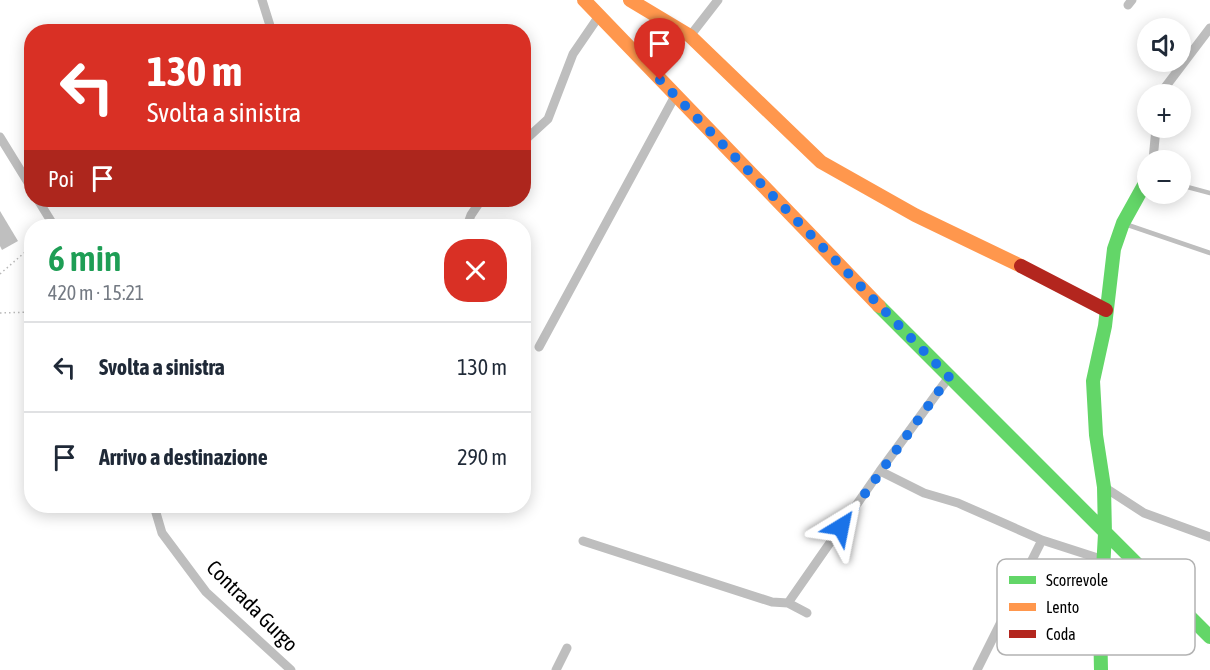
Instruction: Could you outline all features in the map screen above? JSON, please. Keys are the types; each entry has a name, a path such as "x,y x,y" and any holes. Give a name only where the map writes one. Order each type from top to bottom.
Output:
{"street":[{"path":"262,0 270,24"},
{"path":"584,0 949,377 1131,559"},
{"path":"630,0 690,36 821,162 915,215 1080,295 1106,310"},
{"path":"690,36 718,0"},
{"path":"531,135 548,119 573,54 599,16"},
{"path":"1168,84 1210,28"},
{"path":"539,347 675,96"},
{"path":"0,137 24,176"},
{"path":"1104,559 1106,534 1104,488 1096,435 1093,381 1105,326 1114,249 1123,223 1137,198"},
{"path":"788,603 949,377"},
{"path":"880,471 924,493 958,503 1042,540 1101,559"},
{"path":"1104,488 1144,513 1210,537"},
{"name":"Contrada Gurgo","path":"156,513 162,533 206,592 291,670"},
{"path":"1032,559 1042,540"},
{"path":"583,541 772,602 788,603 807,613"},
{"path":"1195,622 1210,637"},
{"path":"977,670 997,630"},
{"path":"556,670 567,648"},
{"path":"1101,655 1101,670"}],"lane":[{"path":"1191,187 1210,193"},
{"path":"1123,223 1210,253"}],"path":[{"path":"0,274 24,253"},
{"path":"0,313 24,312"}],"shaded area":[{"path":"0,211 18,241 2,250 0,246"}],"traffic: fast":[{"path":"1104,559 1104,487 1096,435 1093,381 1105,326 1114,249 1123,223 1137,198"},
{"path":"879,306 1132,559"},
{"path":"1195,622 1210,637"},
{"path":"1101,655 1101,670"}],"traffic: slow":[{"path":"584,0 879,306"},
{"path":"630,0 690,36 821,162 915,215 1021,266"}],"traffic: jam":[{"path":"1021,266 1106,310"}],"route":[{"path":"660,80 949,377 841,527"}]}
